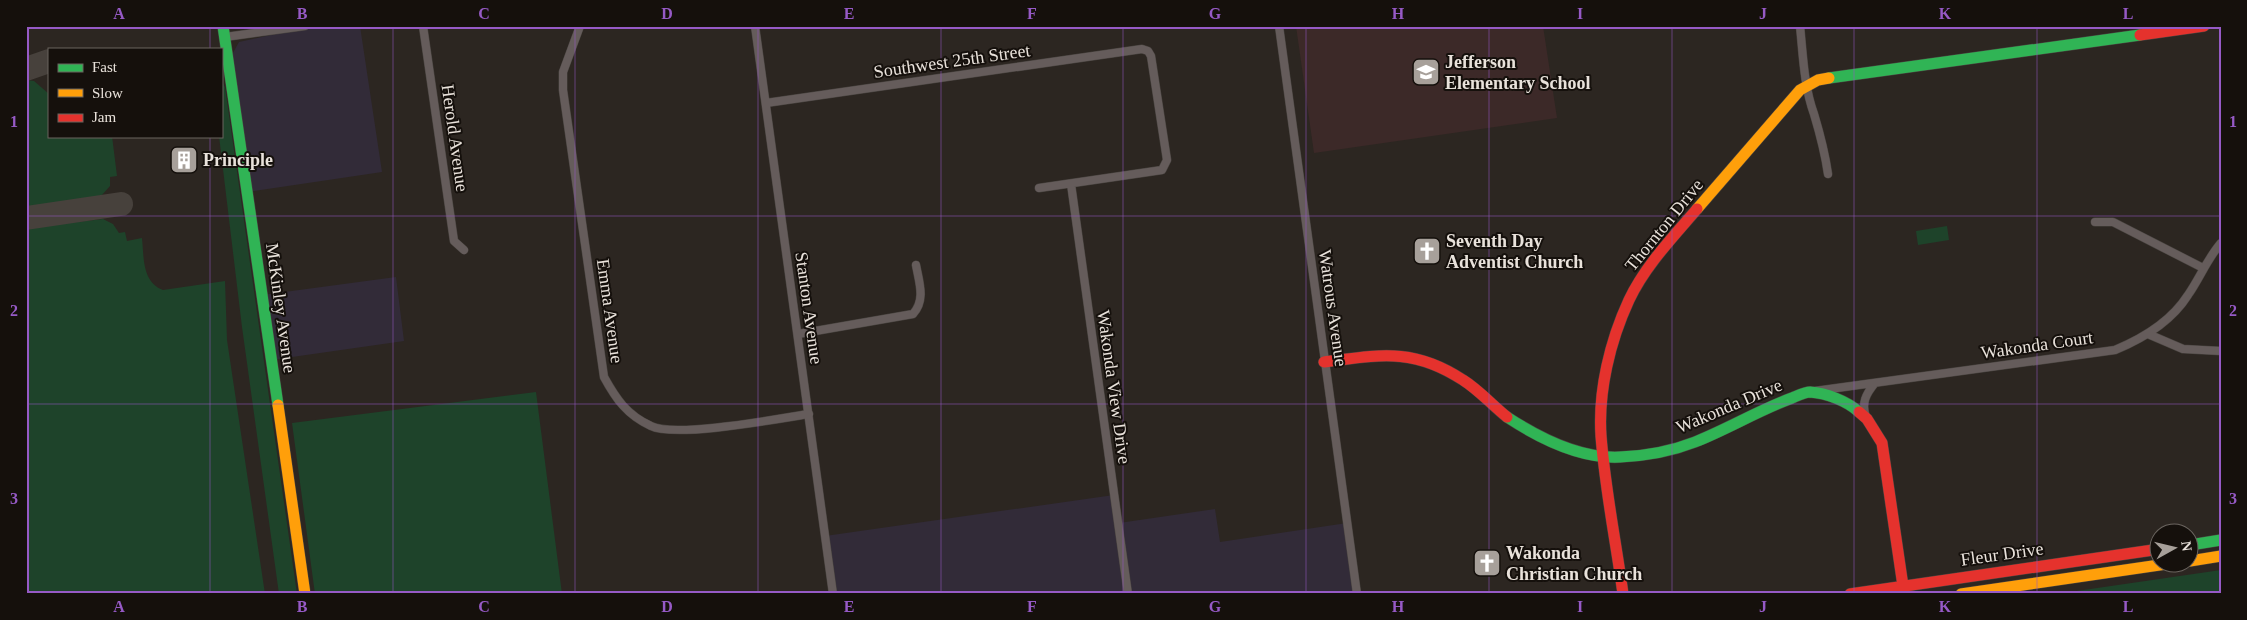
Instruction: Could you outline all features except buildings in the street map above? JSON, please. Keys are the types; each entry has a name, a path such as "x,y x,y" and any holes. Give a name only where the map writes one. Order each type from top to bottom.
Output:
{"street":[{"path":"224,32 305,26"},
{"name":"Herold Avenue","path":"423,26 454,241 464,250"},
{"name":"Emma Avenue","path":"580,26 576,41 565,66 563,90 604,377 619,404 652,427 690,430 808,414"},
{"name":"Stanton Avenue","path":"755,26 833,594"},
{"name":"Watrous Avenue","path":"1279,26 1357,594"},
{"path":"1800,26 1807,84 1824,144 1828,174"},
{"path":"1807,84 1818,80 2204,26"},
{"name":"McKinley Avenue","path":"224,32 305,594"},
{"name":"Southwest 25th Street","path":"766,103 1142,50 1148,51 1152,56 1167,160 1162,170 1071,184"},
{"name":"Thornton Drive","path":"1623,594 1603,456 1601,410 1604,379 1613,342 1630,298 1662,251 1807,84"},
{"path":"1039,188 1071,184"},
{"name":"Wakonda View Drive","path":"1071,184 1128,594"},
{"path":"2095,222 2113,222 2203,268"},
{"name":"Wakonda Court","path":"1809,392 2115,350 2148,334 2180,306 2221,243"},
{"path":"798,334 913,314 920,308 922,300 916,265"},
{"path":"2148,334 2184,349 2221,351"},
{"name":"Wakonda Drive","path":"1324,362 1390,354 1429,361 1464,380 1500,412 1525,429 1567,448 1603,456 1645,455 1670,450 1695,442 1768,407 1809,392 1841,400 1854,407 1867,419 1879,436 1885,457 1900,590"},
{"path":"1867,419 1863,408 1864,400 1875,382"},
{"path":"2200,543 2221,540"},
{"name":"Fleur Drive","path":"1850,594 1900,590 2150,551"},
{"path":"2200,559 2221,556"},
{"name":"Fleur Drive","path":"1961,594 2150,566"}],"shaded area":[{"path":"311,26 360,26 382,172 247,192 228,62 239,42"},
{"name":"Jefferson Elementary School","path":"1296,26 1543,26 1557,118 1314,153"},
{"path":"396,277 404,341 271,360 262,295"},
{"path":"1114,495 1119,523 1215,509 1220,542 1347,523 1357,594 833,594 825,536"}],"green space":[{"path":"26,80 34,81 48,93 48,138 112,138 117,176 110,177 110,186 101,196 26,207"},
{"path":"222,82 225,87 297,594 279,594 242,327 219,138 222,138"},
{"path":"103,219 113,224 119,233 125,232 127,241 142,238 145,268 151,281 163,290 225,281 227,340 265,594 26,594 26,228"},
{"path":"1947,226 1949,240 1918,245 1916,231"},
{"path":"536,392 562,594 315,594 292,423"},
{"path":"2221,570 2221,594 2056,594"}],"taxiway":[{"path":"26,69 48,61"},
{"path":"26,218 121,204"}],"traffic: fast":[{"path":"223,26 278,405"},
{"path":"1829,78 2140,35"},
{"path":"1507,417 1561,446 1590,455 1620,457 1639,456 1686,445 1808,392 1836,398 1849,404 1859,412"},
{"path":"2200,543 2221,540"}],"traffic: slow":[{"path":"1697,209 1800,90 1818,80 1829,78"},
{"path":"278,405 305,594"},
{"path":"2200,559 2221,556"},
{"path":"1961,594 2150,566"}],"traffic: jam":[{"path":"2140,35 2204,26"},
{"path":"1623,594 1601,436 1601,402 1607,367 1616,332 1636,287 1660,252 1697,209"},
{"path":"1324,362 1379,356 1412,358 1428,362 1445,369 1469,384 1507,417"},
{"path":"1859,412 1867,419 1882,443 1903,586 1896,594"},
{"path":"1850,594 2150,550"}],"place":[{"name":"Jefferson Elementary School","path":"1426,72"},
{"name":"Principle","path":"184,160"},
{"name":"Seventh Day Adventist Church","path":"1427,251"},
{"name":"Wakonda Christian Church","path":"1487,563"}]}
